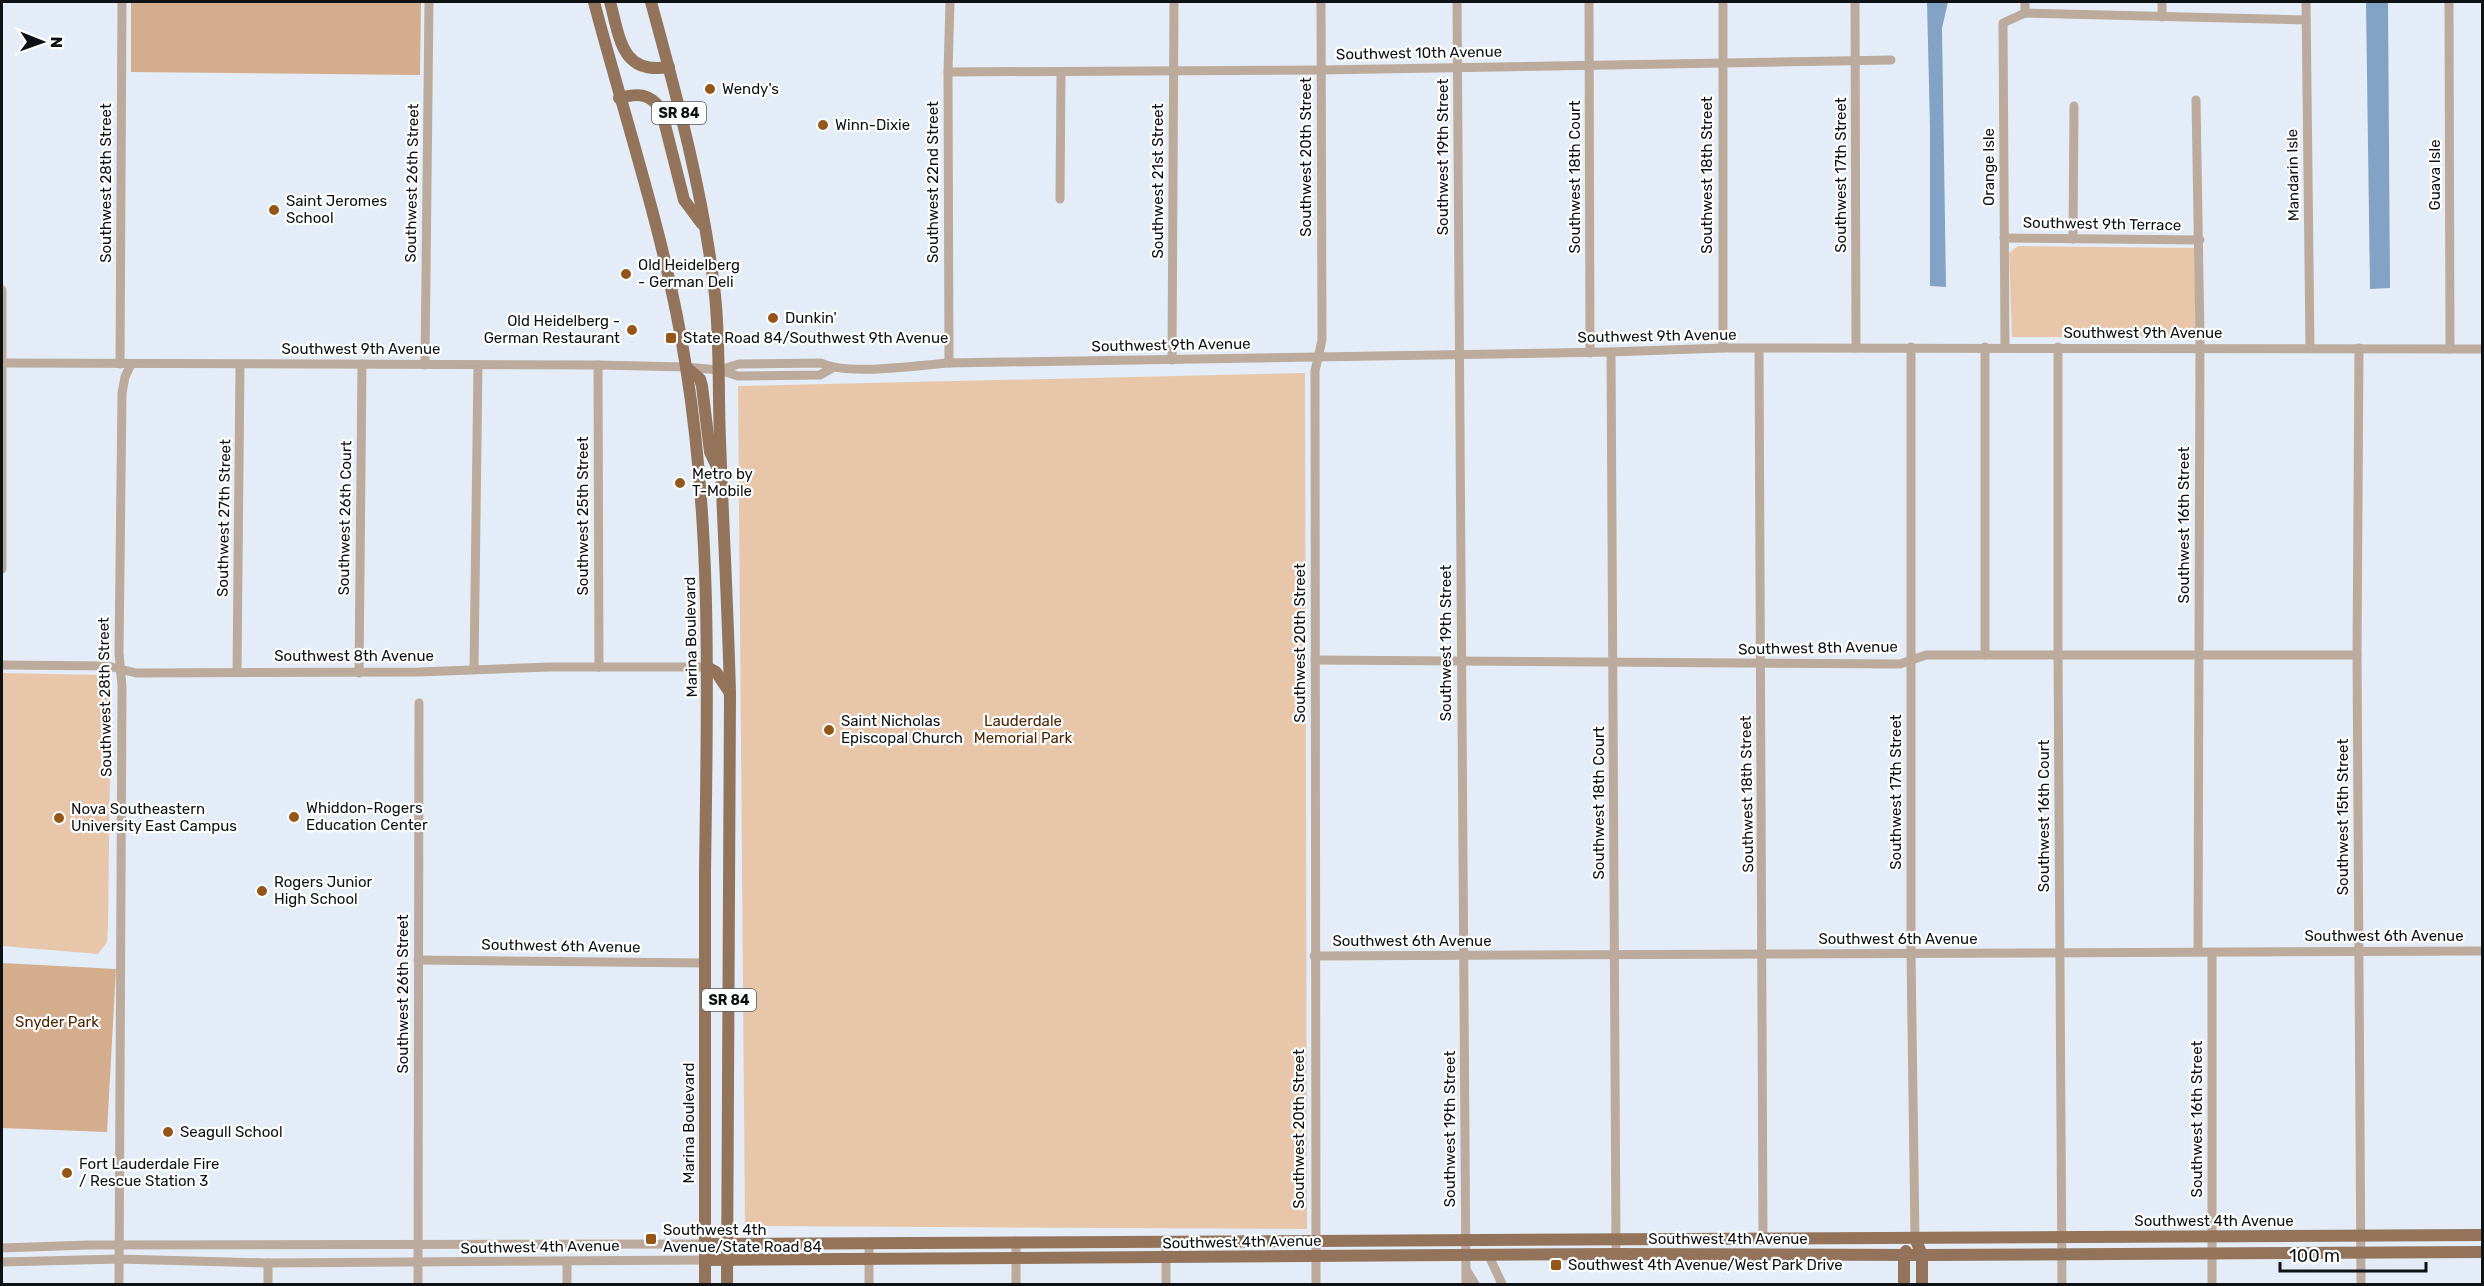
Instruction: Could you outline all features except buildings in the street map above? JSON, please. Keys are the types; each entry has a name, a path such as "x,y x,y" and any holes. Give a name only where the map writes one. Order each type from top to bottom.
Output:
{"main road":[{"name":"Marina Boulevard","path":"594,2 670,282 686,367 701,504 707,667 704,963 705,1284"},
{"path":"610,2 623,48 633,62 643,68 653,70 669,67"},
{"name":"SR 84","path":"651,2 669,67 703,225 714,292 719,370 721,475 729,610 730,694 728,1284"},
{"path":"619,98 642,94 654,101 661,109 684,200 703,225"},
{"path":"686,367 700,379 710,452 721,475"},
{"path":"707,667 716,672 730,694"},
{"name":"Southwest 4th Avenue","path":"705,1244 2482,1235"},
{"path":"1904,1284 1904,1255 1915,1238"},
{"name":"Southwest 17th Street","path":"1915,1238 1922,1255 1922,1284"},
{"name":"Southwest 4th Avenue","path":"705,1260 1316,1256 1466,1263 1489,1256 1616,1254 2482,1252"}],"street":[{"name":"Southwest 28th Street","path":"120,364 122,2"},
{"name":"Southwest 26th Street","path":"425,364 429,2"},
{"name":"Southwest 22nd Street","path":"949,363 948,72 950,2"},
{"name":"Southwest 21st Street","path":"1173,360 1174,2"},
{"name":"Southwest 20th Street","path":"1316,1284 1315,371 1322,340 1321,2"},
{"name":"Southwest 19th Street","path":"1457,2 1466,1263"},
{"name":"Southwest 18th Court","path":"1589,2 1590,353"},
{"name":"Southwest 18th Street","path":"1723,2 1723,348"},
{"name":"Southwest 17th Street","path":"1856,2 1856,348"},
{"path":"2025,2 2025,13 2306,20"},
{"path":"2162,2 2162,17"},
{"name":"Mandarin Isle","path":"2306,2 2310,348"},
{"name":"Guava Isle","path":"2449,2 2450,349"},
{"name":"Orange Isle","path":"2005,347 2003,23 2025,13"},
{"name":"Southwest 10th Avenue","path":"948,72 1321,70 1891,60"},
{"path":"1060,72 1060,199"},
{"name":"Southwest 16th Street","path":"2196,100 2200,240 2198,951"},
{"path":"2073,239 2074,106"},
{"name":"Southwest 9th Terrace","path":"2004,238 2200,240"},
{"path":"2,290 2,569"},
{"name":"Southwest 17th Street","path":"1911,347 1911,954 1915,1238"},
{"path":"1985,347 1985,655"},
{"name":"Southwest 16th Court","path":"2058,347 2062,1284"},
{"name":"Southwest 9th Avenue","path":"2,363 598,365 719,370 739,364 821,363 832,368 949,363 1590,353 1723,348 2482,349"},
{"name":"Southwest 15th Street","path":"2359,348 2357,655 2361,1284"},
{"name":"Southwest 18th Street","path":"1759,349 1763,1238"},
{"name":"Southwest 18th Court","path":"1611,352 1616,1254"},
{"name":"Southwest 27th Street","path":"237,672 240,363"},
{"name":"Southwest 28th Street","path":"119,1284 121,670 119,653 122,393 125,377 131,364"},
{"name":"Southwest 26th Court","path":"358,673 362,364"},
{"path":"474,669 478,365"},
{"name":"Southwest 25th Street","path":"598,365 599,667"},
{"name":"Southwest 8th Avenue","path":"1315,660 1899,664 1926,655 2357,655"},
{"name":"Southwest 8th Avenue","path":"2,665 108,666 136,673 358,673 474,669 707,667"},
{"name":"Southwest 26th Street","path":"418,1284 419,703"},
{"name":"Southwest 6th Avenue","path":"1314,956 2482,951"},
{"name":"Southwest 16th Street","path":"2212,952 2212,1284"},
{"name":"Southwest 6th Avenue","path":"418,960 704,963"},
{"path":"1166,1240 1166,1284"},
{"path":"1016,1241 1016,1284"},
{"path":"869,1242 870,1284"},
{"name":"Southwest 4th Avenue","path":"2,1248 119,1245 705,1244"},
{"path":"1489,1256 1502,1284"},
{"name":"Southwest 4th Avenue","path":"2,1262 119,1259 268,1263 705,1260"},
{"path":"567,1261 567,1284"},
{"path":"268,1263 268,1284"},
{"path":"1466,1263 1469,1284"}],"green space":[{"path":"131,2 421,2 420,75 131,72"},
{"path":"2018,246 2194,248 2196,335 2193,337 2012,337 2009,253"},
{"name":"Lauderdale Memorial Park","path":"1305,373 1307,1229 745,1226 738,386"},
{"name":"Nova Southeastern University East Campus","path":"2,673 103,675 111,686 108,925 107,942 98,954 2,946"},
{"name":"Snyder Park","path":"2,963 116,969 107,1132 2,1128"}],"water":[{"path":"1927,2 1948,2 1942,28 1946,287 1930,286"},
{"path":"2366,2 2388,2 2390,288 2370,289"}],"place":[{"name":"Wendy's","path":"710,89"},
{"name":"Winn-Dixie","path":"823,125"},
{"name":"Saint Jeromes School","path":"274,210"},
{"name":"Old Heidelberg - German Deli","path":"626,274"},
{"name":"Dunkin'","path":"773,318"},
{"name":"Old Heidelberg - German Restaurant","path":"632,330"},
{"name":"State Road 84/Southwest 9th Avenue","path":"671,338"},
{"name":"Metro by T-Mobile","path":"680,483"},
{"name":"Saint Nicholas Episcopal Church","path":"829,730"},
{"name":"Whiddon-Rogers Education Center","path":"294,817"},
{"name":"Nova Southeastern University East Campus","path":"59,818"},
{"name":"Rogers Junior High School","path":"262,891"},
{"name":"Seagull School","path":"168,1132"},
{"name":"Fort Lauderdale Fire / Rescue Station 3","path":"67,1173"},
{"name":"Southwest 4th Avenue/State Road 84","path":"651,1239"},
{"name":"Southwest 4th Avenue/West Park Drive","path":"1556,1265"}]}
